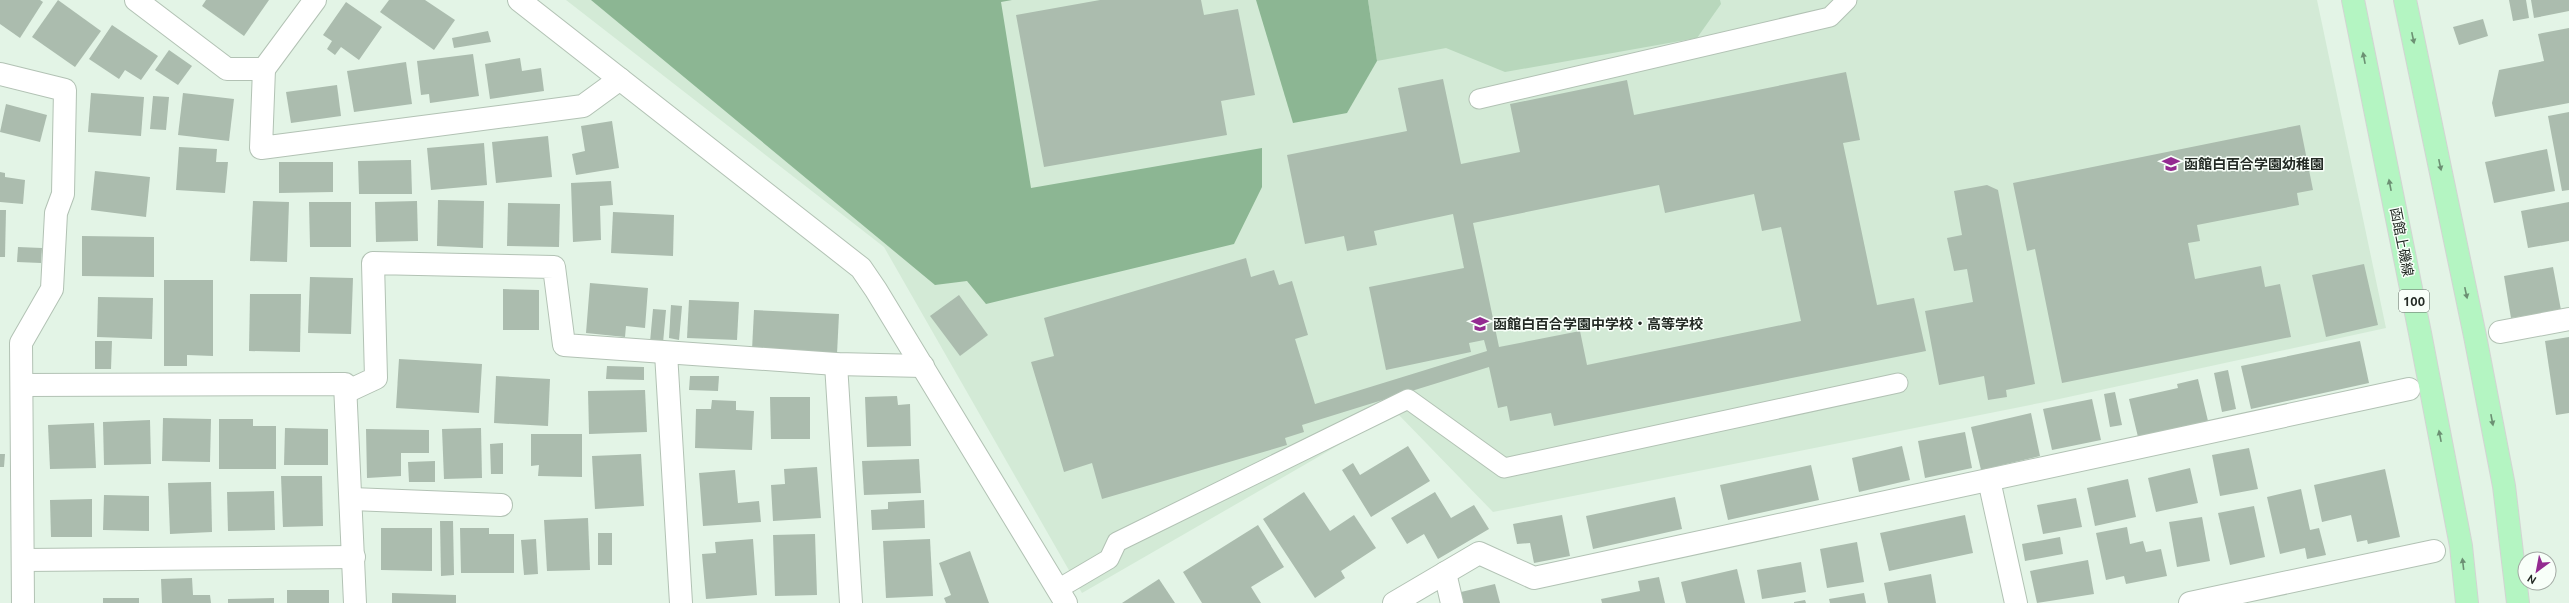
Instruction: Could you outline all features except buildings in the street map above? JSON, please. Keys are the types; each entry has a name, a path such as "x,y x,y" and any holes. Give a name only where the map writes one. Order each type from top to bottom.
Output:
{"main road":[{"name":"函館上磯線","path":"2353,0 2420,333 2460,546 2467,603"},
{"path":"2405,0 2504,486 2518,603"}],"street":[{"path":"136,0 227,69 264,69"},
{"path":"316,0 264,69 261,148 583,106 620,79"},
{"path":"520,0 861,268 923,366 1062,596"},
{"path":"0,74 65,90 62,194 56,213 52,289 21,343 24,560 22,603"},
{"path":"346,392 376,378 373,263 554,267 564,346 836,364 923,366"},
{"path":"2500,332 2569,318"},
{"path":"666,353 681,603"},
{"path":"836,364 851,603"},
{"path":"22,385 345,384 352,499 355,603"},
{"path":"1394,603 1479,553 1534,578 2409,389"},
{"path":"1988,480 2016,603"},
{"path":"352,499 501,505"},
{"path":"2190,603 2434,551"},
{"path":"24,560 354,558"},
{"path":"1445,574 1452,603"}],"lane":[{"path":"1479,99 1830,17 1847,0"},
{"path":"1062,596 1109,559 1117,542 1408,399 1504,468 1898,383"}],"shaded area":[{"name":"函館白百合学園中学校・高等学校","path":"566,0 2317,0 2386,328 2050,401 1493,512 1396,412 1082,593 884,247"},
{"path":"1368,0 1720,0 1721,4 1697,38 1505,72 1446,48 1377,61"}],"green space":[{"path":"591,0 1012,0 1001,2 1031,188 1262,148 1262,187 1234,244 986,304 967,281 935,285"},
{"path":"1256,0 1368,0 1377,61 1347,113 1293,123"}],"place":[{"name":"函館白百合学園幼稚園","path":"2171,164"},
{"name":"函館白百合学園中学校・高等学校","path":"1480,324"}]}
